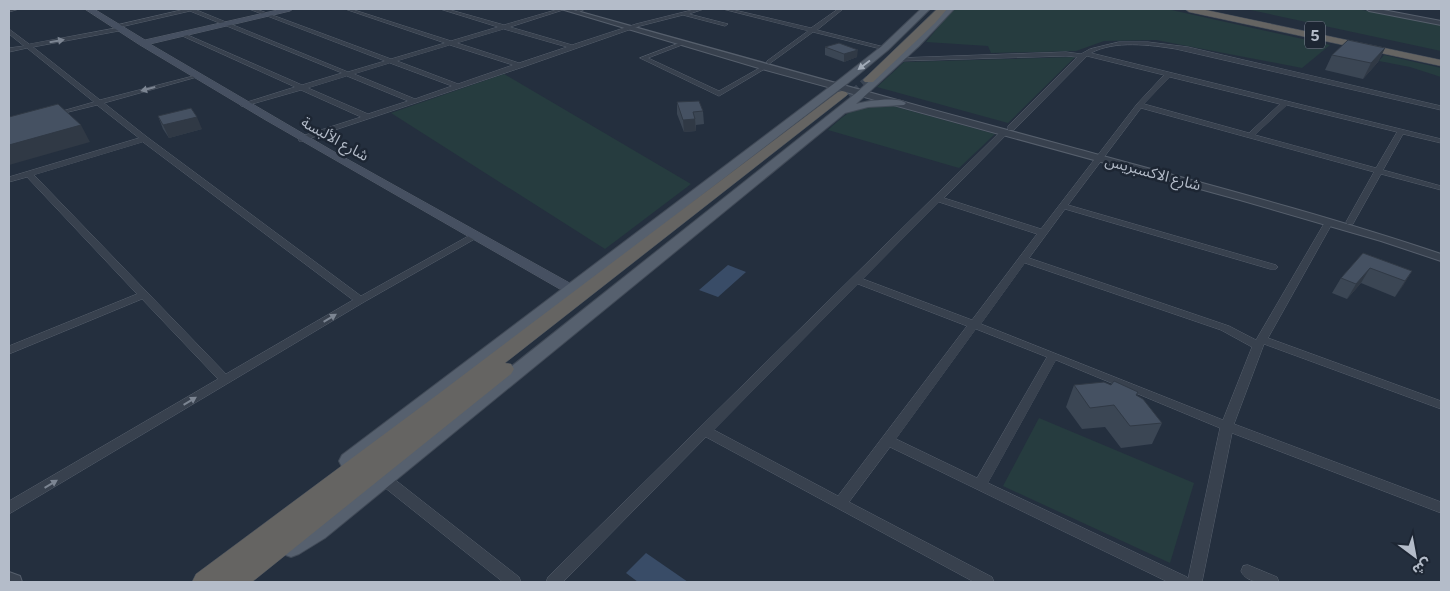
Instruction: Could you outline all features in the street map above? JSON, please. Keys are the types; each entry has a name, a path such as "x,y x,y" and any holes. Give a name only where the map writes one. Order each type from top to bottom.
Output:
{"highway":[{"path":"928,20 933,9"},
{"path":"205,582 244,563 854,87 942,9"},
{"name":"5","path":"1189,9 1441,56"},
{"path":"1199,9 1364,42"},
{"path":"1211,9 1364,42"},
{"name":"5","path":"1226,9 1441,62"},
{"path":"233,582 244,563"}],"main road":[{"name":"شارع الألبسة","path":"91,9 243,105 570,289"},
{"path":"143,43 290,9"},
{"path":"244,563 251,540 274,519 570,289 854,87 899,59 928,20 926,9"},
{"path":"835,115 854,87 885,48 928,20 950,9"},
{"path":"244,563 286,551 317,531 835,115 862,104 900,103"}],"street":[{"path":"9,10 16,9"},
{"path":"9,50 119,28 191,9 415,101"},
{"path":"252,9 393,60 458,86"},
{"path":"347,9 521,66"},
{"path":"442,9 572,47"},
{"path":"243,105 564,9 634,26 684,43 854,87 1008,130"},
{"path":"579,9 767,64"},
{"path":"302,139 634,26 701,9"},
{"path":"725,9 885,48"},
{"path":"684,43 643,58 719,94 767,64 841,9"},
{"path":"1369,9 1441,21"},
{"path":"1382,9 1441,21"},
{"path":"682,14 725,24"},
{"path":"9,31 144,139 360,300"},
{"path":"181,34 368,117"},
{"path":"553,582 1084,55 1096,49 1114,45 1162,45 1248,62 1441,108"},
{"path":"899,59 1084,55 1441,141"},
{"path":"840,504 1139,105 1169,74"},
{"path":"44,117 196,76"},
{"name":"شارع الاكسبريس","path":"854,87 900,103 1008,130 1329,222 1441,258"},
{"path":"1251,135 1285,102"},
{"path":"1139,105 1441,188"},
{"path":"1350,222 1377,171 1401,132"},
{"path":"9,180 144,139"},
{"path":"1100,156 1350,222 1441,252"},
{"path":"28,174 225,380"},
{"path":"938,200 1043,233"},
{"path":"1063,206 1273,267"},
{"path":"1195,582 1227,426 1260,343 1329,222"},
{"path":"9,508 360,300 475,236"},
{"path":"1023,259 1441,405"},
{"path":"857,280 1441,508"},
{"path":"9,350 144,295"},
{"path":"980,485 1053,355"},
{"path":"705,431 987,582"},
{"path":"887,440 1182,582"},
{"path":"384,479 514,582"},
{"path":"1248,571 1272,582"},
{"path":"9,580 13,582"}],"green space":[{"path":"953,9 1167,9 1330,45 1302,68 1156,40 1104,41 1076,51 991,53 988,46 926,42"},
{"path":"1246,9 1357,9 1441,25 1441,51"},
{"path":"1384,55 1441,68 1441,77 1410,67 1379,61"},
{"path":"1075,57 1008,123 877,87 904,62"},
{"path":"504,74 691,184 605,249 391,113"},
{"path":"889,105 995,134 959,168 828,130 850,112 862,108"},
{"path":"1039,418 1194,483 1170,563 1003,486"}],"water":[{"path":"728,265 746,272 718,297 699,290"},
{"path":"646,553 688,582 638,582 626,573"}],"building":[{"path":"1348,40 1385,48 1371,63 1332,55"},
{"path":"839,43 858,50 844,54 825,47"},
{"path":"699,101 703,111 693,112 695,119 683,120 677,102"},
{"path":"58,104 81,125 9,145 9,117"},
{"path":"191,108 197,117 163,125 158,116"},
{"path":"1363,253 1412,271 1405,281 1370,268 1356,284 1341,278"},
{"path":"1114,381 1138,392 1136,395 1143,399 1162,423 1130,426 1114,405 1090,408 1074,385 1104,382 1111,385"}],"tunnel":[{"path":"852,95 869,80"},
{"path":"850,97 854,94"}]}
